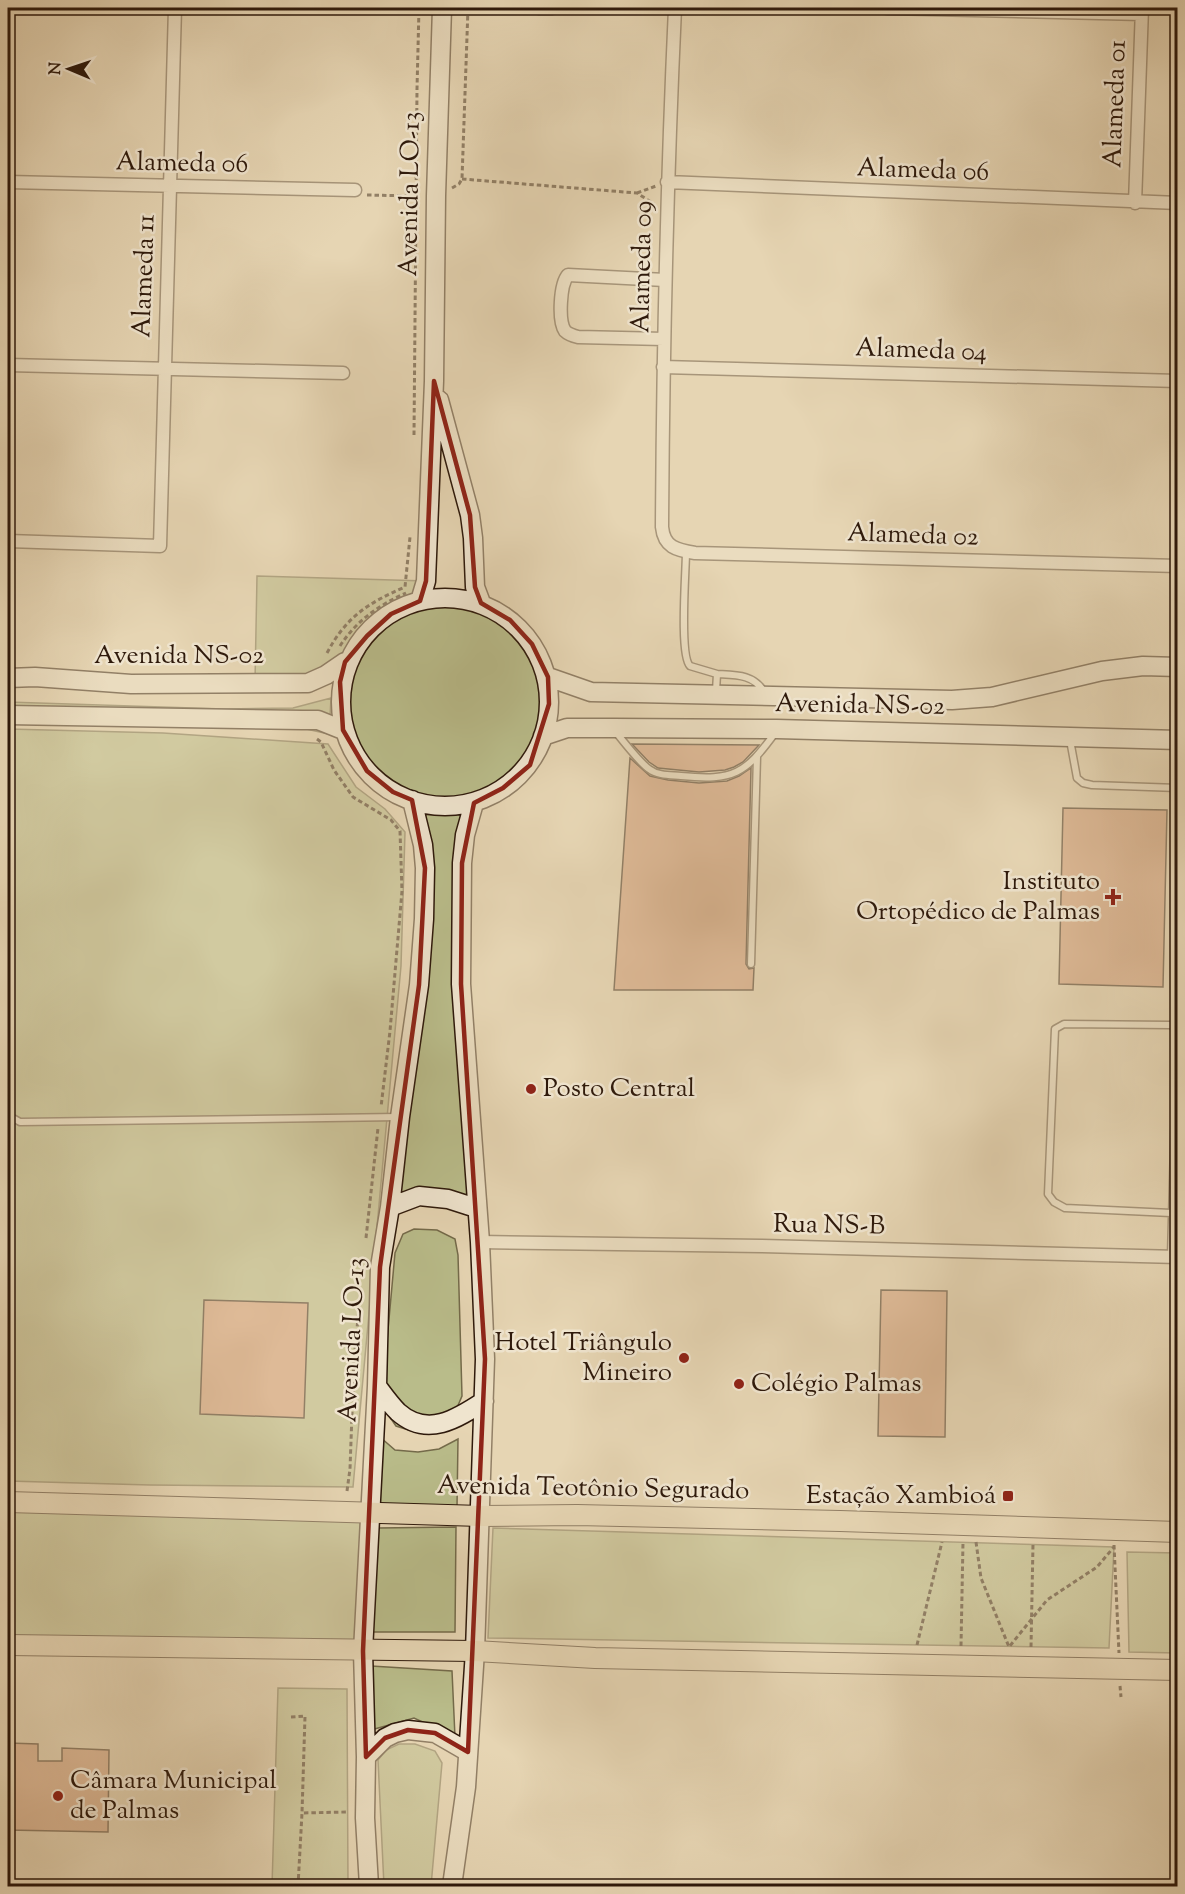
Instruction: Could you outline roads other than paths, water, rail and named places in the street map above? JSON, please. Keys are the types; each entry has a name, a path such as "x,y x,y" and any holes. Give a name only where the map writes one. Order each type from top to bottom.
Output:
{"main road":[{"name":"Avenida Teotônio Segurado","path":"8,1502 481,1516 625,1516 840,1521 1114,1538 1178,1532"},
{"path":"8,1645 475,1652 596,1658 1178,1670"}],"street":[{"name":"Alameda 11","path":"8,541 160,546 175,8"},
{"name":"Avenida LO-13","path":"416,593 426,581 434,381 436,196 442,8"},
{"path":"539,8 552,8"},
{"name":"Alameda 09","path":"675,8 666,212 662,527 663,537 670,546 686,552"},
{"path":"888,8 1142,11"},
{"name":"Alameda 01","path":"1135,203 1142,11"},
{"name":"Alameda 06","path":"8,182 355,190"},
{"name":"Alameda 06","path":"667,182 1178,203"},
{"path":"664,339 578,337 570,334 565,331 562,323 561,298 564,279 568,275 665,280"},
{"path":"8,365 343,373"},
{"name":"Alameda 04","path":"663,367 1178,381"},
{"name":"Avenida LO-13","path":"434,381 470,515 475,587 481,603"},
{"name":"Alameda 02","path":"686,552 1178,566"},
{"path":"416,593 481,603 510,620 521,630 540,656 548,677 549,704 543,736 530,765 517,779 474,803 456,805 412,800 393,792 367,771 355,755 343,730 340,704 342,655 368,636 416,593"},
{"name":"Avenida NS-02","path":"8,678 35,677 130,684 308,682 326,675 342,655"},
{"name":"Avenida NS-02","path":"548,677 591,692 952,700 992,697 1102,671 1143,666 1178,667"},
{"path":"8,715 318,720 343,730"},
{"name":"Avenida NS-02","path":"543,736 567,728 777,729 1178,740"},
{"name":"Avenida LO-13","path":"369,1887 365,1818 363,1651 380,1267 419,985 424,919 423,845 412,800"},
{"path":"452,1887 466,1787 475,1652 485,1359 480,1242 461,984 462,863 465,835 474,803"},
{"path":"390,1207 419,1196 447,1199 476,1208"},
{"name":"Rua NS-B","path":"480,1242 762,1246 1174,1257"},
{"path":"376,1386 398,1412 417,1424 432,1425 457,1419 484,1401"},
{"path":"366,1757 385,1738 408,1730 435,1732 468,1752"}],"lane":[{"path":"686,552 684,630 686,660 690,666 717,674 751,678 760,685 766,695"},
{"path":"716,695 717,674"},
{"path":"613,728 648,769 656,773 699,778 723,777 748,766 777,729"},
{"path":"1070,737 1077,778 1083,783 1178,788"},
{"path":"751,964 757,757"},
{"path":"1178,898 1175,943 1178,949"},
{"path":"1171,1213 1065,1208 1054,1202 1048,1194 1055,1029 1064,1024 1174,1025 1177,1031 1171,1213 1174,1257"},
{"path":"8,1109 12,1117 20,1122 400,1117"}],"place":[{"name":"Instituto Ortopédico de Palmas","path":"1113,897"},
{"name":"Posto Central","path":"531,1089"},
{"name":"Hotel Triângulo Mineiro","path":"684,1358"},
{"name":"Colégio Palmas","path":"739,1384"},
{"name":"Estação Xambioá","path":"1008,1496"},
{"name":"Câmara Municipal de Palmas","path":"58,1796"}]}
